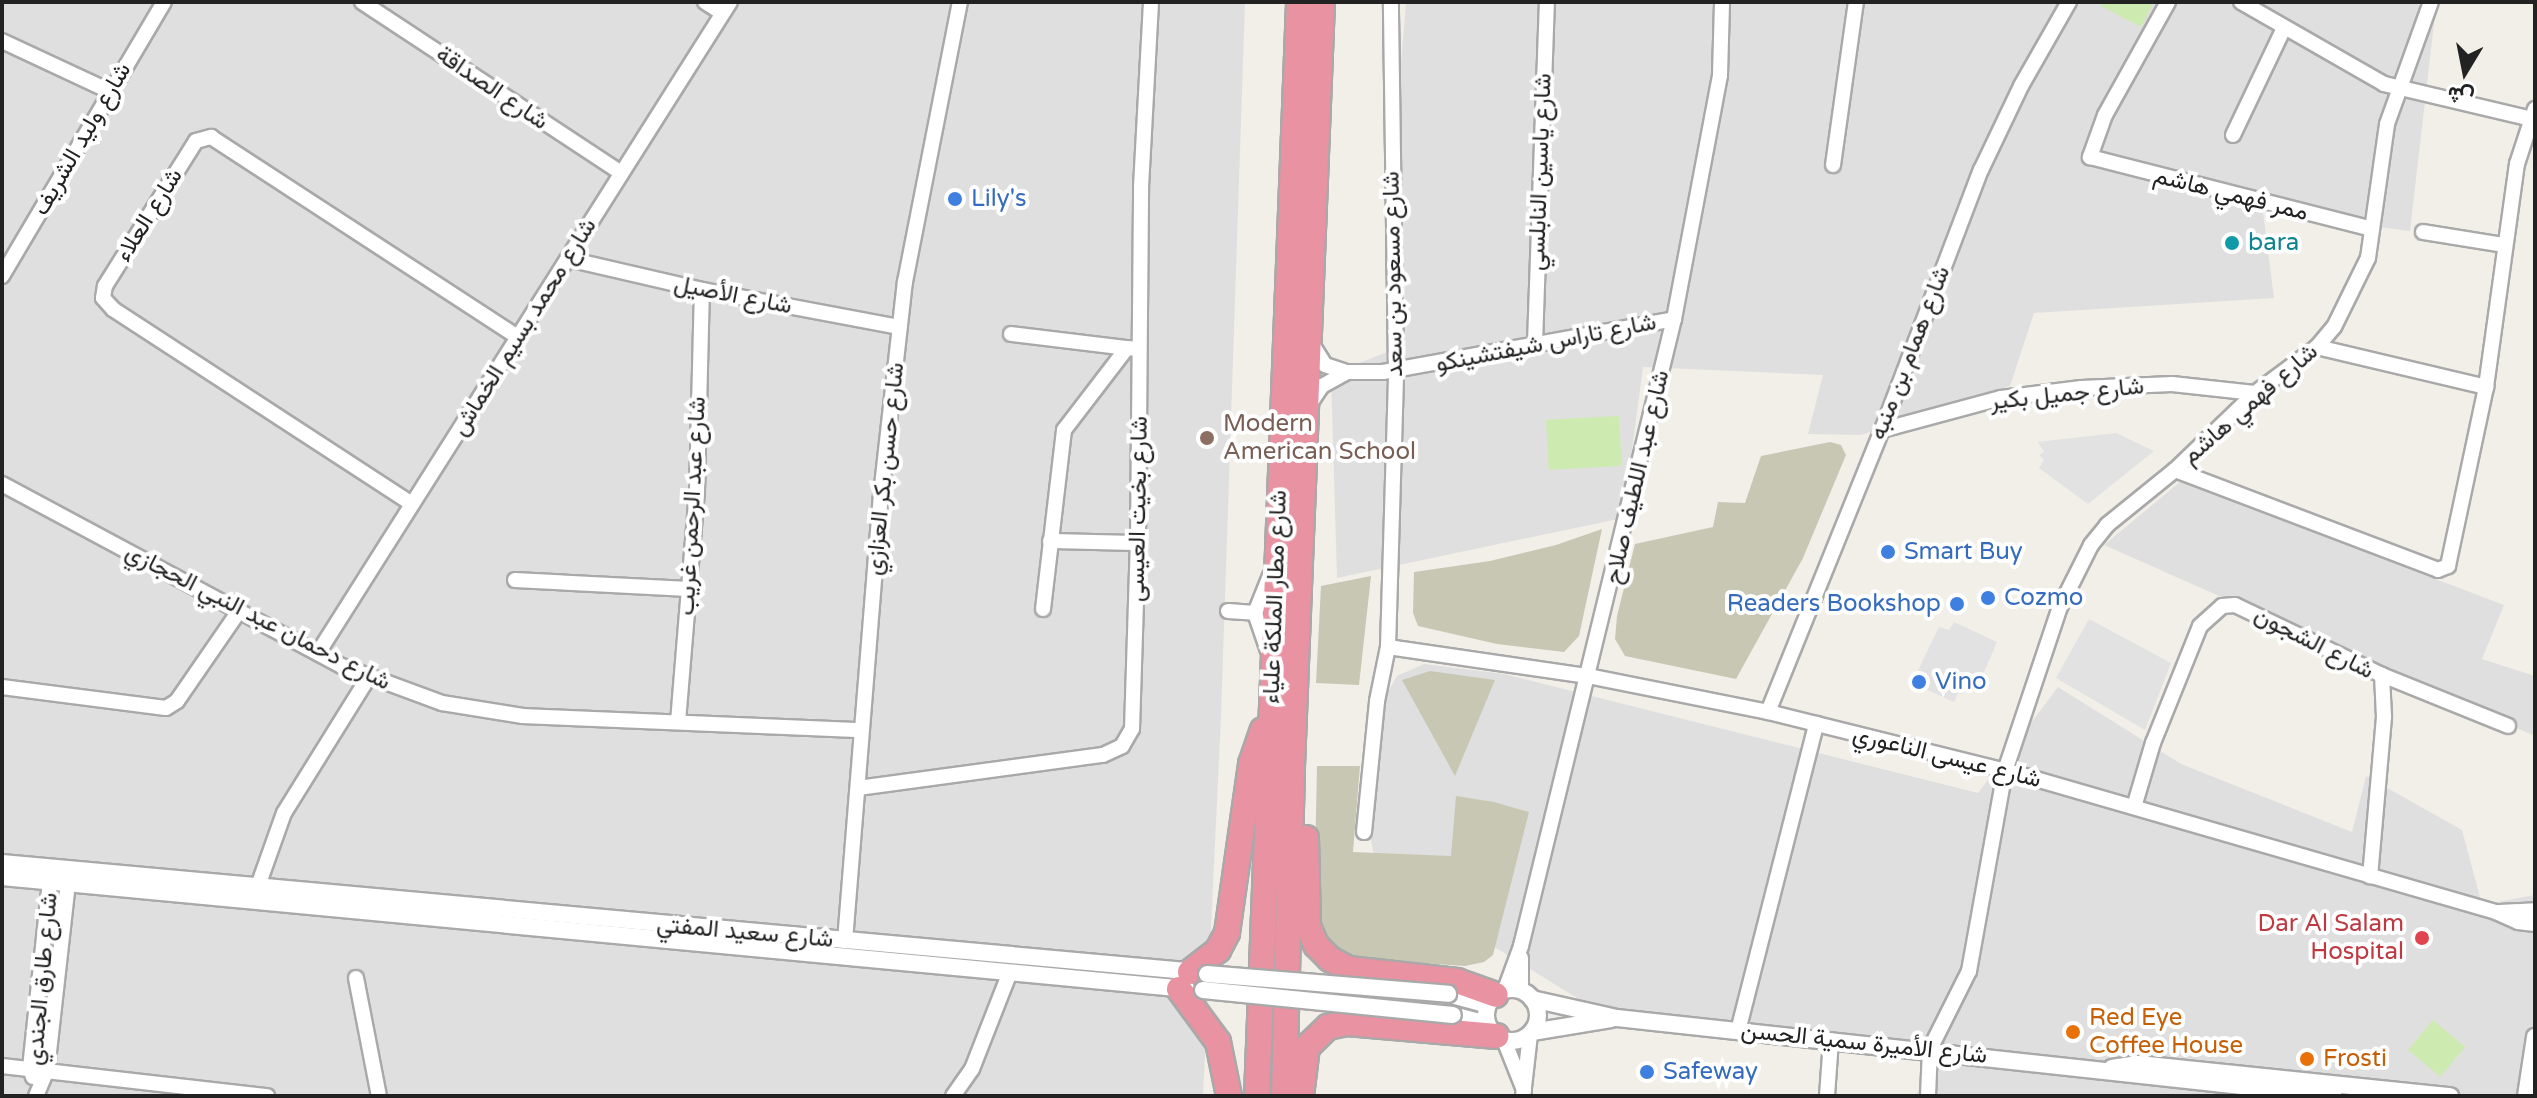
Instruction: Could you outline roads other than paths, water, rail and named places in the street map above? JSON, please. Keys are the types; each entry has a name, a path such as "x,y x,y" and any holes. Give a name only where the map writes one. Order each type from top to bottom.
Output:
{"highway":[{"name":"شارع مطار الملكة علياء","path":"1284,1096 1283,709 1272,667 1299,2"},
{"name":"شارع مطار الملكة علياء","path":"1257,1096 1283,709 1308,407 1322,2"},
{"path":"1229,1096 1218,1042 1195,981 1227,933 1251,764 1283,709"},
{"path":"1283,709 1306,757 1307,917 1316,945 1330,959 1349,969 1457,981 1508,996"},
{"path":"1301,1096 1307,1047 1328,1027 1347,1023 1496,1034"}],"street":[{"name":"شارع وليد الشريف","path":"2,276 164,2"},
{"name":"شارع الصداقة","path":"362,2 621,173"},
{"path":"705,2 726,8"},
{"name":"شارع حسن بكر العزازي","path":"845,941 861,730 900,327 915,226 960,2"},
{"name":"شارع بخيت العيسى","path":"858,788 1103,755 1122,746 1134,719 1138,543 1133,348 1151,2"},
{"name":"شارع مسعود بن سعد","path":"1364,832 1377,701 1388,647 1396,370 1391,2"},
{"name":"شارع ياسين النابلسي","path":"1535,343 1547,2"},
{"name":"شارع عبد اللطيف صلاح","path":"1508,996 1674,319 1720,75 1722,2"},
{"path":"1833,165 1856,2"},
{"name":"ممر فهمي هاشم","path":"2168,2 2105,115 2090,157 2372,229"},
{"path":"2175,470 2444,569 2452,559 2486,387 2517,164 2533,114 2397,89 2241,2"},
{"name":"شارع فهمي هاشم","path":"1930,1049 1969,971 2005,771 2052,623 2091,545 2128,505 2175,470 2255,393 2317,347 2334,327 2368,258 2387,124 2397,89 2431,2"},
{"name":"شارع همام بن منبه","path":"1768,712 1882,430 1991,146 2064,3"},
{"name":"شارع محمد بسيم الخماش","path":"318,653 726,8"},
{"path":"2233,135 2284,28"},
{"path":"2,41 109,91"},
{"name":"شارع العلاء","path":"412,504 113,309 103,298 105,286 196,141 208,136 516,336"},
{"path":"2423,232 2504,245"},
{"name":"شارع الأصيل","path":"568,259 702,290 900,327"},
{"name":"شارع عبد الرحمن غريب","path":"678,722 697,491 702,290"},
{"name":"شارع تاراس شيفتشينكو","path":"1310,341 1325,365 1347,372 1396,370 1674,319"},
{"path":"1011,334 1133,348"},
{"path":"2317,347 2486,387"},
{"path":"1043,609 1065,427 1133,348"},
{"path":"1308,407 1322,386 1347,372"},
{"name":"شارع جميل بكير","path":"1882,430 2001,398 2081,388 2172,384 2255,393"},
{"name":"شارع دحمان عبد النبي الحجازي","path":"2,484 368,678 442,703 497,713 861,730"},
{"path":"1050,541 1138,543"},
{"path":"1272,667 1255,613 1276,561"},
{"path":"515,580 689,589"},
{"name":"شارع الشجون","path":"2134,807 2182,666 2200,626 2222,606 2248,608 2382,675 2384,717 2370,876"},
{"path":"2,687 166,708 177,701 239,611"},
{"path":"1228,611 1255,613"},
{"name":"شارع عيسى الناعوري","path":"1388,647 1588,676 1768,712 2005,771 2496,912 2518,922 2535,924"},
{"path":"2382,675 2508,726"},
{"path":"258,886 284,813 368,678"},
{"path":"1738,1031 1816,724"},
{"name":"شارع سعيد المفتي","path":"2,863 60,876 1010,972 1508,996"},
{"name":"شارع سعيد المفتي","path":"2,877 60,876 258,886 845,941 1195,981 1453,1015 1496,1034"},
{"name":"شارع طارق الجندي","path":"37,1092 30,1068 44,952 60,876"},
{"name":"شارع طارق الجندي","path":"37,1092 47,1070 60,954 60,876"},
{"name":"شارع عيسى الناعوري","path":"2496,912 2535,910"},
{"path":"44,952 60,954"},
{"path":"966,1096 972,1069 1010,972"},
{"path":"356,978 379,1096"},
{"path":"1508,996 1538,1015 1531,1034 1524,1093 1496,1034 1508,996"},
{"name":"شارع الأميرة سمية الحسن","path":"1508,996 1617,1018 2111,1069 2131,1064 2248,1087 2334,1096"},
{"name":"شارع الأميرة سمية الحسن","path":"1496,1034 1513,1041 1531,1034 1617,1018"},
{"path":"2526,1096 2535,1037"},
{"path":"1827,1096 1831,1040"},
{"path":"1928,1096 1930,1049"},
{"path":"2,1066 267,1096"},
{"path":"953,1096 972,1069"},
{"name":"شارع الأميرة سمية الحسن","path":"2248,1087 2450,1096"}],"place":[{"name":"Lily's","path":"955,199"},
{"name":"bara","path":"2232,243"},
{"name":"Modern American School","path":"1207,438"},
{"name":"Smart Buy","path":"1888,552"},
{"name":"Cozmo","path":"1988,598"},
{"name":"Readers Bookshop","path":"1957,604"},
{"name":"Vino","path":"1919,682"},
{"name":"Dar Al Salam Hospital","path":"2422,938"},
{"name":"Red Eye Coffee House","path":"2073,1032"},
{"name":"Frosti","path":"2307,1059"},
{"name":"Safeway","path":"1647,1072"}]}
